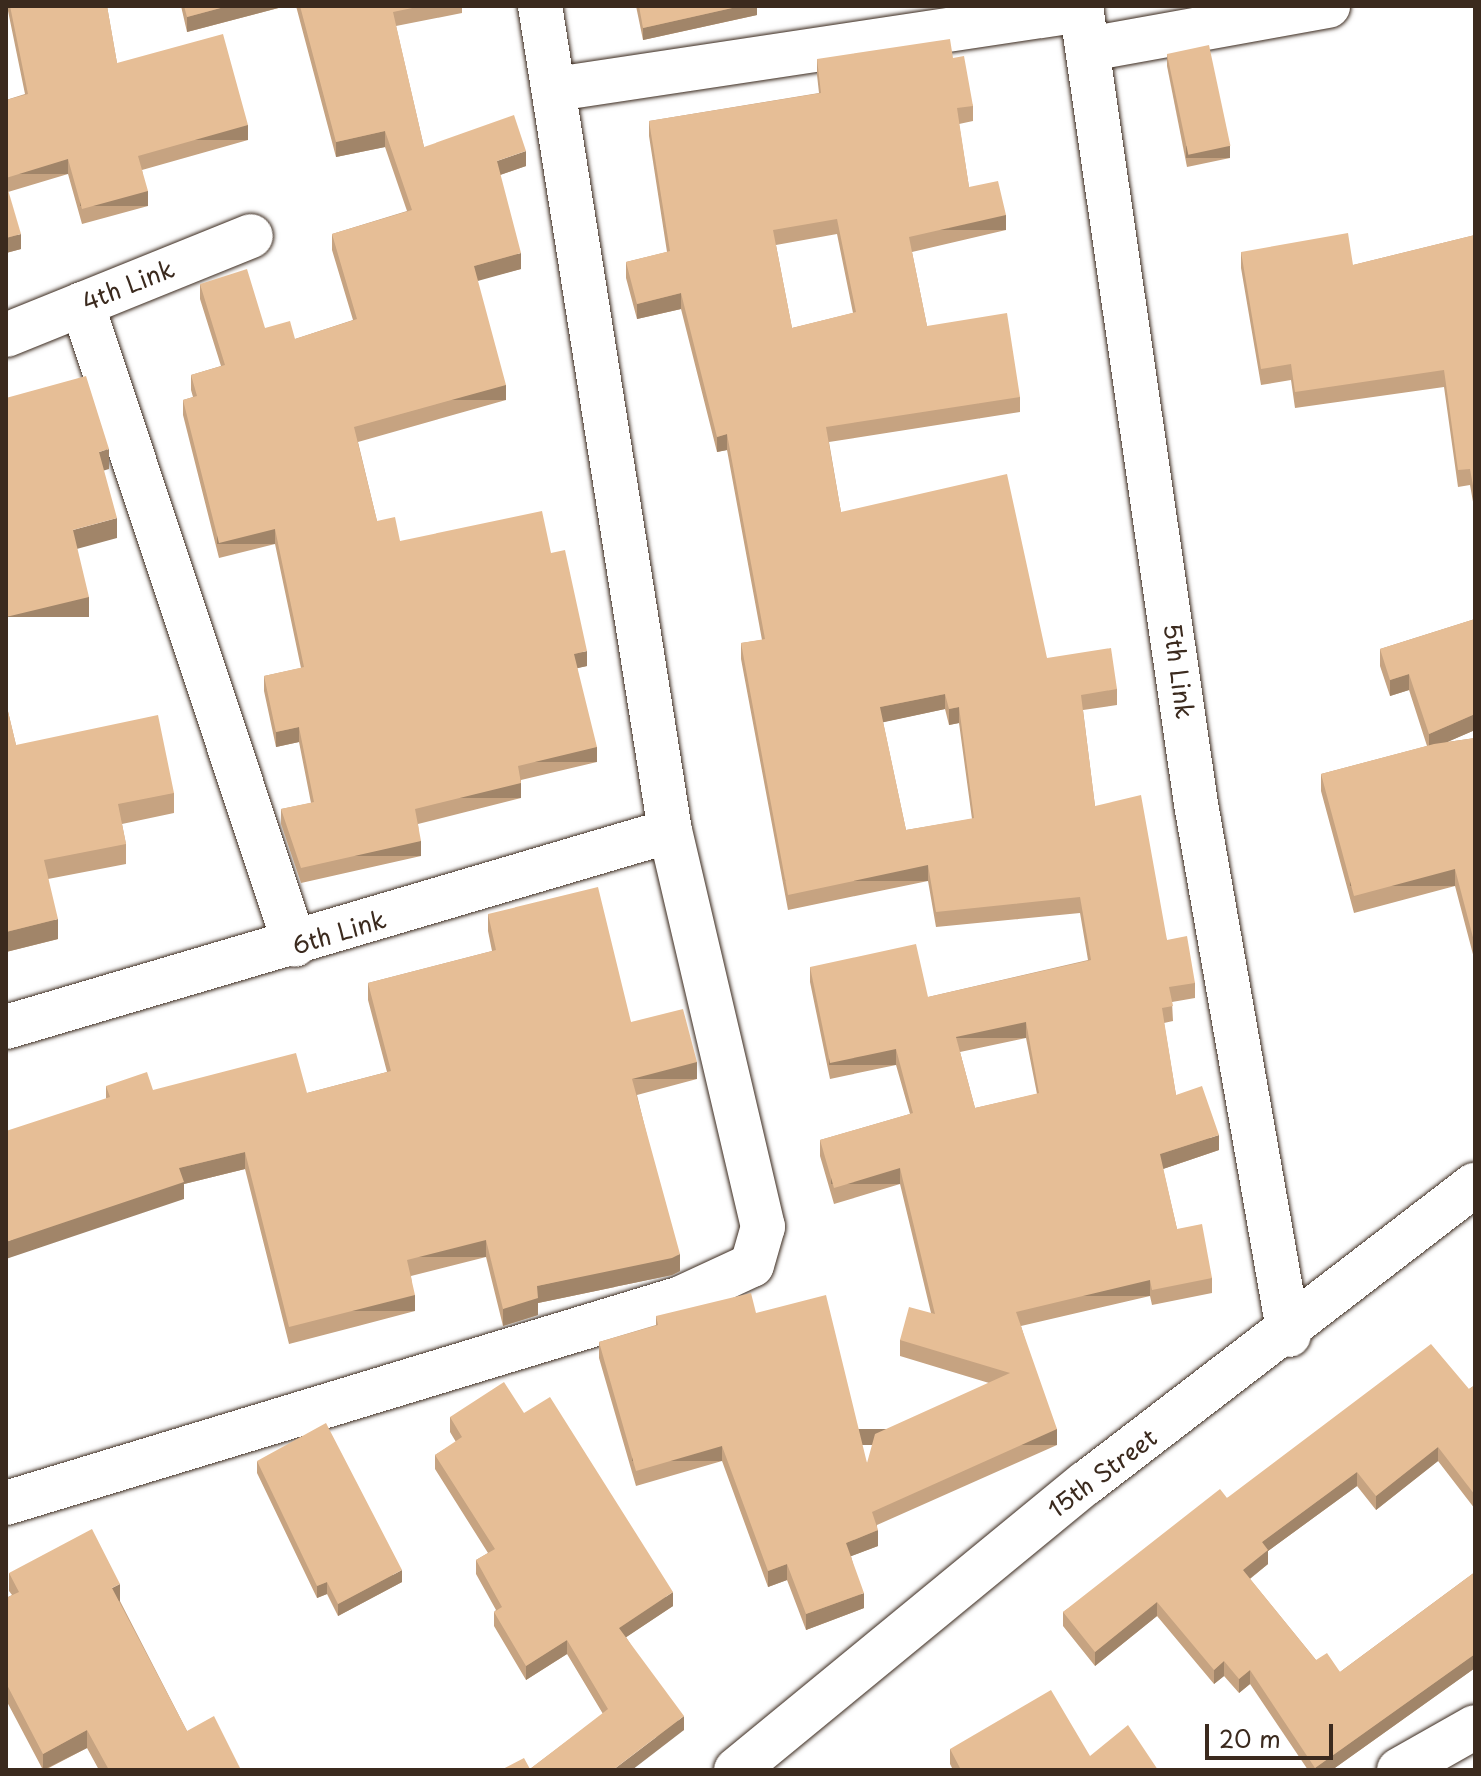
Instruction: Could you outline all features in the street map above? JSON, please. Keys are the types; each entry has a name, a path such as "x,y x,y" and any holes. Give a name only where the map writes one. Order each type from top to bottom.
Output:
{"street":[{"path":"6,1503 681,1298 752,1265 763,1227 670,831 556,89 540,6"},
{"path":"556,89 1084,22 1328,6"},
{"name":"5th Link","path":"1084,22 1196,804 1289,1335"},
{"name":"4th Link","path":"6,335 251,236"},
{"path":"82,304 295,945"},
{"name":"6th Link","path":"6,1027 295,945 670,831"},
{"name":"15th Street","path":"736,1770 1086,1483 1289,1335 1475,1185"},
{"path":"1399,1770 1475,1727"}],"building":[{"path":"10,6 107,6 117,63 223,34 248,125 138,156 148,191 82,209 68,159 6,178 6,100 28,94"},
{"path":"184,6 228,6 187,17"},
{"path":"300,6 422,6 393,12 424,147 514,115 526,151 497,161 521,253 474,266 506,385 354,427 377,521 395,517 400,541 542,511 551,553 565,550 587,651 574,654 597,747 518,766 521,783 415,809 421,841 301,868 281,809 314,802 299,727 276,732 264,676 304,667 275,529 219,543 183,400 197,396 191,375 225,365 200,284 247,269 265,328 290,321 295,339 357,319 332,234 412,210 385,131 336,142"},
{"path":"639,6 741,6 643,28"},
{"path":"950,39 953,58 964,56 973,106 957,108 969,187 998,181 1006,215 909,237 927,326 1007,313 1020,397 826,427 841,512 1007,474 1047,658 1111,648 1117,689 1081,695 1095,806 1141,795 1167,940 1187,936 1195,983 1169,987 1173,1006 1162,1008 1176,1095 1202,1086 1219,1135 1160,1154 1177,1229 1202,1224 1212,1278 1152,1290 1150,1280 1016,1312 1057,1429 872,1512 878,1530 846,1543 864,1593 806,1614 787,1564 768,1571 722,1446 636,1471 599,1342 658,1325 656,1316 751,1293 756,1313 826,1295 867,1463 875,1434 1010,1373 900,1340 909,1307 935,1314 900,1168 834,1188 820,1140 913,1113 896,1049 830,1063 810,967 916,944 928,997 1091,960 1080,897 936,912 928,865 788,895 741,643 765,639 727,434 717,437 681,293 637,304 626,262 670,251 649,121 821,93 817,59","holes":["837,219 856,312 792,328 773,230","945,694 949,709 959,707 974,818 906,830 880,707","1026,1022 1039,1093 975,1108 956,1037"]},
{"path":"1209,45 1230,146 1188,155 1167,54"},
{"path":"6,183 21,234 6,238"},
{"path":"1348,233 1353,265 1475,235 1475,497 1470,469 1458,470 1444,370 1295,392 1291,364 1261,369 1241,252"},
{"path":"86,376 109,449 99,452 117,518 73,530 89,597 6,617 6,398"},
{"path":"1475,619 1475,714 1429,734 1409,674 1390,680 1380,649"},
{"path":"6,703 16,745 158,715 174,793 118,804 126,844 44,860 58,919 6,932"},
{"path":"1475,738 1475,945 1455,869 1354,896 1321,774 1434,744"},
{"path":"598,887 631,1022 683,1009 697,1062 632,1079 680,1254 537,1286 538,1298 503,1309 486,1240 407,1260 415,1295 289,1327 245,1152 179,1168 184,1182 6,1242 6,1131 110,1097 106,1086 147,1072 153,1090 296,1053 307,1093 391,1071 368,983 496,950 488,914"},
{"path":"1431,1344 1469,1389 1475,1385 1475,1495 1438,1447 1376,1496 1357,1472 1262,1542 1268,1550 1243,1570 1316,1660 1327,1653 1340,1672 1475,1572 1475,1654 1315,1768 1250,1670 1239,1679 1224,1661 1214,1670 1157,1602 1095,1652 1063,1612 1220,1489 1227,1498"},
{"path":"504,1382 524,1413 550,1397 673,1592 619,1628 684,1716 613,1770 501,1770 524,1758 530,1769 608,1709 567,1640 526,1666 494,1612 502,1607 476,1560 495,1549 435,1455 462,1437 450,1417"},
{"path":"326,1423 402,1570 338,1604 327,1582 317,1586 257,1461"},
{"path":"92,1529 120,1584 112,1588 187,1731 214,1716 241,1770 109,1770 87,1730 43,1754 6,1683 6,1598 19,1592 9,1573"},
{"path":"1051,1690 1090,1756 1128,1725 1158,1770 961,1770 950,1749"}]}
